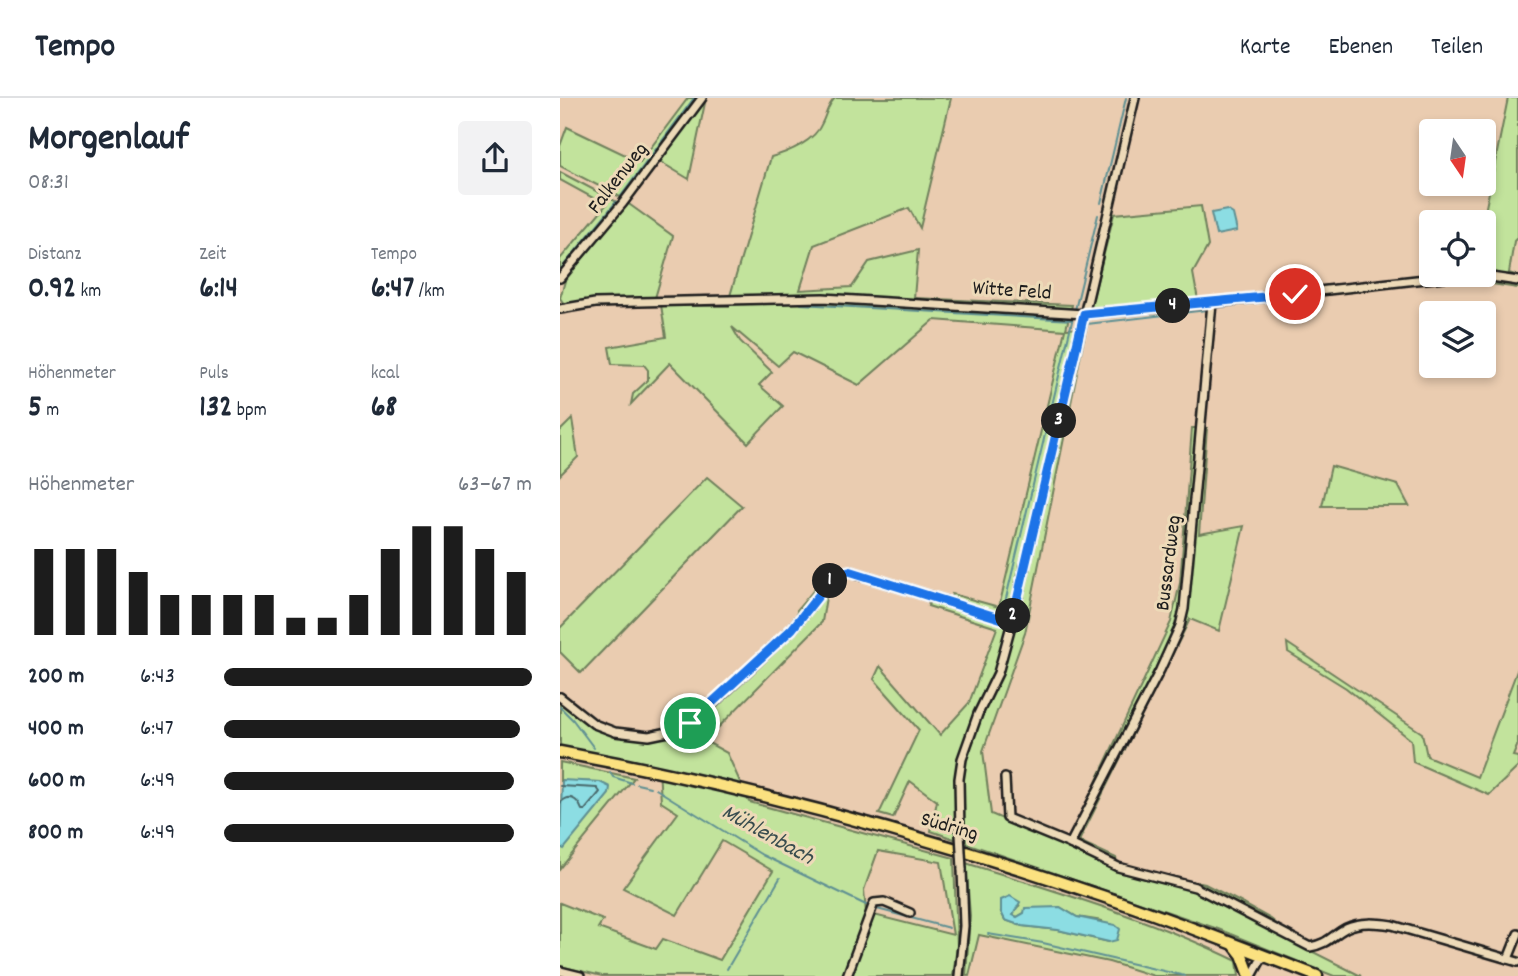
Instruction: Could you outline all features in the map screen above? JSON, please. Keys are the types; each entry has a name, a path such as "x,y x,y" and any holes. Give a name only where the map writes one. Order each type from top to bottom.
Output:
{"main road":[{"name":"Südring","path":"560,752 716,786 861,822 1095,893 1317,976"},
{"path":"1234,946 1251,976"}],"street":[{"name":"Falkenweg","path":"560,278 618,210 702,98"},
{"path":"959,976 964,926 959,779 962,760 978,714 998,673 1012,622 1135,98"},
{"path":"1496,278 1518,281"},
{"name":"Witte Feld","path":"560,309 595,303 823,298 1084,314 1419,280"},
{"name":"Bussardweg","path":"1070,844 1160,670 1180,625 1184,609 1212,303"},
{"path":"560,697 594,724 615,732 649,736 678,730 699,717 792,629 835,575 849,571 1012,622"},
{"path":"1005,778 1007,818 1118,867 1195,887 1310,947 1322,945 1346,928 1375,923 1392,925 1518,962"},
{"path":"847,976 874,903 884,902 910,913"},
{"path":"1508,960 1518,934"},
{"path":"1251,976 1263,956"},
{"path":"560,971 580,976"}],"green space":[{"path":"688,98 697,98 622,198 560,166 560,146 567,127 640,162"},
{"path":"706,98 689,179 659,161"},
{"path":"835,98 951,98 920,228 909,208 814,245 800,290 852,287 869,262 918,250 914,298 1072,305 1066,329 1086,328 1025,633 983,751 991,814 1075,850 1078,842 1070,838 1171,622 1180,583 1192,428 1207,428 1199,534 1244,526 1219,631 1190,619 1079,841 1116,858 1120,871 1154,879 1157,874 1205,884 1271,919 1307,949 1361,976 1334,976 1218,929 931,831 937,801 910,781 893,818 879,814 919,730 874,679 880,666 940,735 969,703 997,628 928,606 930,601 947,606 952,594 999,607 1065,330 934,320 859,385 793,352 778,366 732,327 740,341 772,372 759,385 783,406 748,443 670,363 631,404 633,394 648,380 648,370 644,365 612,364 609,347 666,337 661,305 729,306 771,157 793,149 814,135"},
{"path":"1508,98 1518,98 1518,237 1514,241 1509,273 1518,276 1518,288 1496,285 1496,210 1485,210 1488,196 1496,196 1496,158"},
{"path":"560,172 619,203 560,275 560,259 606,205 560,180"},
{"path":"626,202 673,236 655,298 564,304 560,298 565,281"},
{"path":"1201,206 1208,246 1193,273 1198,300 1090,309 1114,214"},
{"path":"572,419 578,457 560,475 560,431"},
{"path":"1331,466 1398,485 1409,506 1322,506"},
{"path":"707,477 742,506 581,673 560,652 560,628"},
{"path":"828,573 838,581 826,597 822,622 705,741 727,753 749,802 954,858 957,946 953,976 602,976 560,966 560,903 603,920 598,928 656,949 663,939 720,960 773,871 722,841 677,915 623,888 678,813 661,802 659,767 560,746 560,701 591,725 622,737 650,738 677,732 701,719 798,630 797,610","holes":["878,851 941,862 953,935 866,913 864,890"]},
{"path":"1287,643 1422,733 1427,756 1477,777 1518,668 1518,744 1513,756 1518,757 1518,767 1489,795 1413,762 1411,740 1346,688 1288,652"},
{"path":"560,762 634,778 560,869 560,847 564,848 600,782 560,781"},
{"path":"966,863 1104,907 1171,932 1237,961 1239,976 1154,976 1109,962 979,935 969,976 966,976 970,916","holes":["1020,905 1013,911 1013,915 1017,917 1024,913 1060,907 1077,917 1102,921 1108,942 1058,930 1022,926 1005,920 1001,912"]}],"water":[{"path":"1227,210 1233,214 1237,231 1216,235 1211,213"},
{"path":"562,780 600,782 610,787 609,794 564,849 560,847"},
{"path":"1010,896 1020,902 1013,915 1017,917 1024,913 1025,908 1060,907 1077,917 1115,925 1120,929 1117,940 1109,942 1058,930 1022,926 1005,920 1001,912 1001,900"}],"waterway":[{"path":"621,196 694,98"},
{"path":"1101,203 1126,98"},
{"path":"560,270 616,202"},
{"path":"1075,310 1098,215"},
{"path":"801,304 1072,320"},
{"path":"1087,324 1207,310"},
{"path":"1003,611 1073,317"},
{"name":"Mühlenbach","path":"560,707 594,748"},
{"name":"Mühlenbach","path":"610,772 613,777 632,783"},
{"name":"Mühlenbach","path":"637,784 650,787"},
{"name":"Mühlenbach","path":"656,789 762,855 866,905"},
{"path":"727,969 780,878"},
{"name":"Mühlenbach","path":"877,909 949,928"},
{"name":"Mühlenbach","path":"988,934 1043,943 1185,976"}],"route":[{"path":"690,723 792,629 835,575 849,571 1012,622 1084,314 1295,294"}]}
